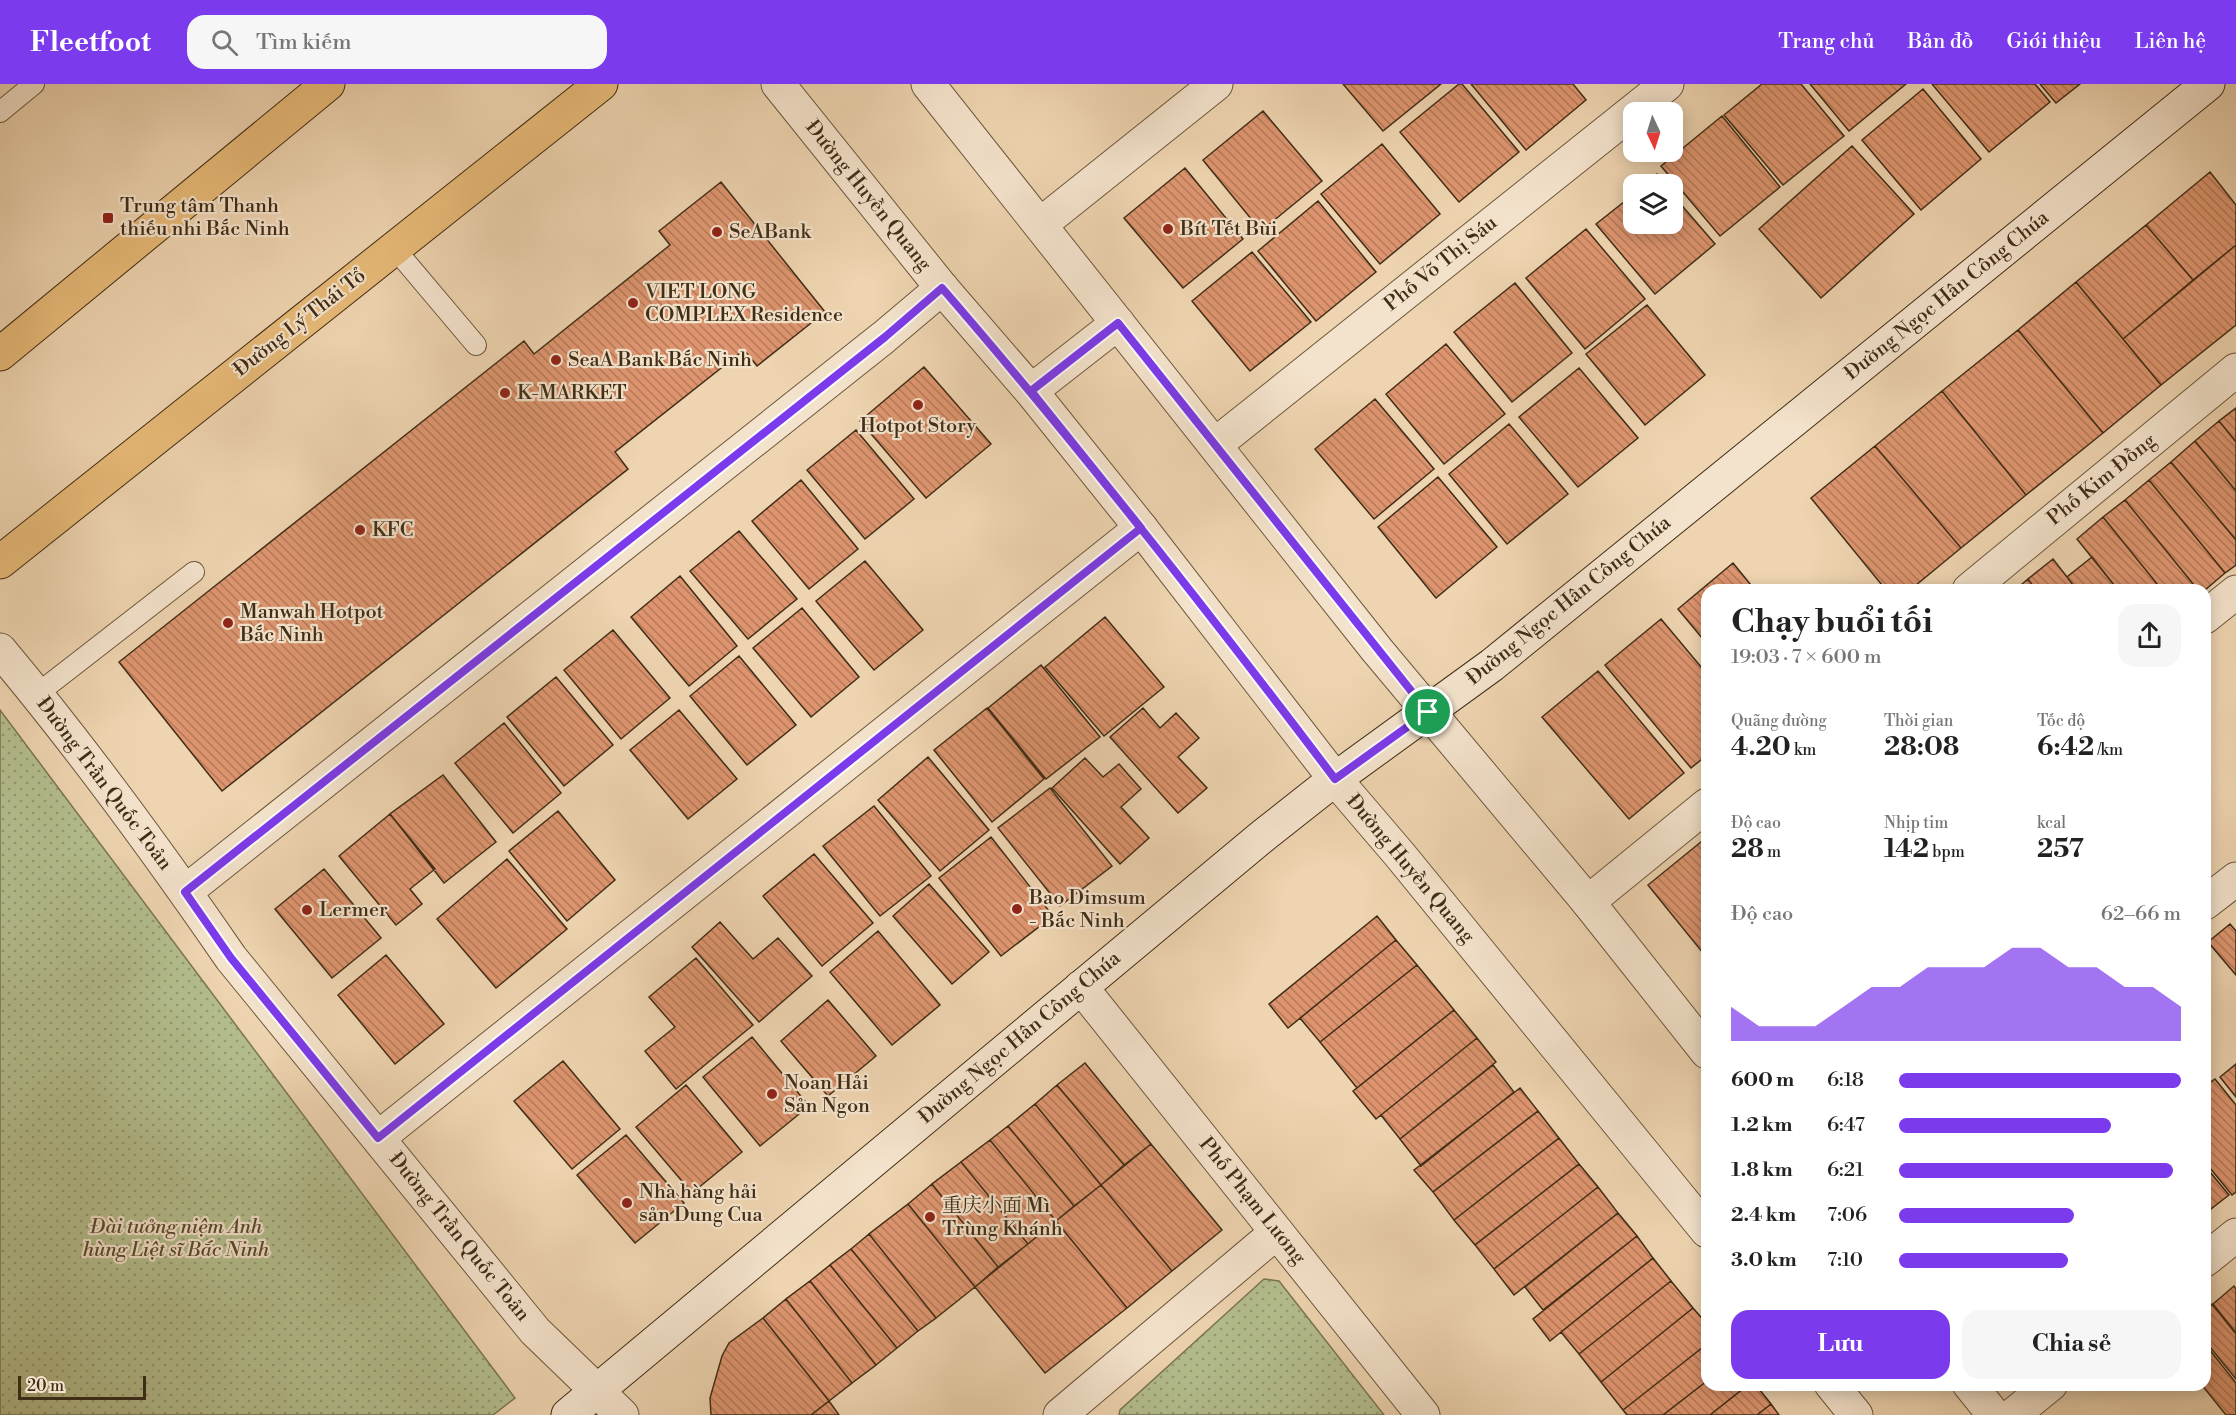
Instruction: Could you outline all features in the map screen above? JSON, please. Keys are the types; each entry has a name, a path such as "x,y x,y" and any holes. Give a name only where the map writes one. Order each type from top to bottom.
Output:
{"main road":[{"path":"0,354 328,84"},
{"name":"Đường Lý Thái Tổ","path":"0,562 601,84"}],"street":[{"name":"Đường Huyền Quang","path":"778,84 942,288 1031,391 1141,528 1335,779 1400,855 1701,1224"},
{"path":"928,84 1428,712 1701,1033"},
{"path":"1041,224 1216,84"},
{"name":"Phố Võ Thị Sáu","path":"1216,444 1666,84"},
{"name":"Đường Ngọc Hân Công Chúa","path":"568,1415 1335,779 1492,665 2208,84"},
{"path":"185,892 885,337 942,288"},
{"path":"1031,391 1118,323"},
{"name":"Phố Kim Đồng","path":"1976,584 2236,370"},
{"path":"378,1138 1141,528"},
{"path":"2211,612 2236,592"},
{"name":"Đường Trần Quốc Toản","path":"0,650 37,694 185,892 231,958 535,1331 596,1393 622,1415"},
{"path":"1588,902 1701,810"},
{"path":"2211,898 2236,879"},
{"name":"Phố Phạm Lương","path":"1082,987 1423,1415"},
{"path":"1066,1413 1277,1232"},
{"path":"2211,1255 2236,1235"},
{"path":"1837,1391 1856,1415"},
{"path":"1975,1391 1994,1415"},
{"path":"2013,1415 2042,1391"}],"lane":[{"path":"0,112 34,84"},
{"path":"395,249 476,345"},
{"path":"37,694 194,572"}],"green space":[{"name":"Đài tưởng niệm Anh hùng Liệt sĩ Bắc Ninh","path":"0,710 515,1398 493,1415 0,1415"},
{"path":"1264,1279 1279,1281 1384,1415 1119,1415 1120,1410"}],"building":[{"path":"1343,84 1441,84 1383,131"},
{"path":"1459,84 1462,84 1519,152 1459,202 1400,132"},
{"path":"1471,84 1573,84 1586,100 1526,150"},
{"path":"1762,84 1801,84 1844,136 1783,185 1724,115"},
{"path":"1810,84 1906,84 1849,131"},
{"path":"1932,84 2035,84 2050,102 1989,152"},
{"path":"2040,84 2080,84 2056,103"},
{"path":"1923,89 1981,159 1921,210 1862,140"},
{"path":"1263,111 1322,181 1261,231 1203,160"},
{"path":"1722,116 1780,187 1720,236 1683,192 1683,174 1668,174 1661,166 1666,162 1683,162 1683,148"},
{"path":"1382,144 1440,214 1380,264 1321,194"},
{"path":"1852,146 1914,214 1821,298 1759,229"},
{"path":"1185,168 1243,239 1183,288 1124,218"},
{"path":"2210,172 2236,205 2236,245 2193,280 2146,225"},
{"path":"721,182 825,312 757,366 744,350 615,452 628,469 222,791 119,662 524,341 534,354 670,245 659,231"},
{"path":"1318,201 1376,272 1316,321 1258,251"},
{"path":"1623,203 1623,234 1683,234 1683,207 1715,244 1655,294 1596,224"},
{"path":"2146,225 2193,280 2123,339 2076,282"},
{"path":"1586,229 1645,299 1585,349 1526,278"},
{"path":"2236,245 2236,325 2161,385 2123,339"},
{"path":"1252,252 1311,322 1250,371 1192,301"},
{"path":"2076,282 2161,385 2103,433 2018,330"},
{"path":"1515,283 1572,353 1512,402 1454,332"},
{"path":"1647,305 1705,375 1645,425 1586,354"},
{"path":"2018,330 2103,433 2026,495 1942,391"},
{"path":"1446,344 1505,414 1444,464 1386,394"},
{"path":"924,367 991,444 926,498 860,421"},
{"path":"1579,368 1638,438 1578,487 1519,417"},
{"path":"1942,391 2026,495 1961,548 1875,446"},
{"path":"1375,399 1434,469 1374,519 1315,449"},
{"path":"2236,408 2236,442 2219,421"},
{"path":"2219,421 2236,442 2236,491 2195,441"},
{"path":"1509,424 1568,494 1507,544 1449,474"},
{"path":"856,430 914,499 865,539 807,470"},
{"path":"2195,441 2236,491 2236,540 2171,462"},
{"path":"1875,446 1961,548 1917,584 1881,584 1811,498"},
{"path":"2171,462 2236,540 2236,565 2225,573 2149,480"},
{"path":"1438,477 1497,547 1436,598 1378,527"},
{"path":"801,480 858,549 809,589 752,521"},
{"path":"2149,480 2225,573 2211,585 2193,584 2125,500"},
{"path":"2125,500 2193,584 2157,584 2103,517"},
{"path":"2103,517 2157,584 2113,584 2077,539"},
{"path":"739,531 797,599 748,639 690,571"},
{"path":"2092,557 2113,584 2072,584 2067,577"},
{"path":"2053,559 2072,584 2032,584 2028,579"},
{"path":"865,561 923,630 874,670 816,601"},
{"path":"1733,563 1750,584 1708,584"},
{"path":"680,576 737,646 689,686 631,617"},
{"path":"2028,579 2032,584 2022,584"},
{"path":"1701,590 1701,637 1678,609"},
{"path":"802,608 859,677 811,717 753,648"},
{"path":"1105,617 1164,687 1104,736 1045,667"},
{"path":"1661,619 1701,667 1701,760 1691,768 1605,665"},
{"path":"613,630 670,698 621,739 564,670"},
{"path":"739,656 796,725 747,765 690,696"},
{"path":"1041,665 1100,737 1046,779 988,708"},
{"path":"1598,671 1684,773 1629,819 1542,717"},
{"path":"556,677 613,745 564,786 507,717"},
{"path":"987,708 1044,779 992,822 934,750"},
{"path":"1143,708 1160,728 1176,713 1199,738 1178,757 1207,788 1178,813 1110,737"},
{"path":"679,710 737,779 688,819 630,750"},
{"path":"504,723 561,793 513,833 455,763"},
{"path":"928,757 989,830 940,871 878,800"},
{"path":"1085,758 1103,777 1119,764 1141,789 1121,807 1149,838 1120,864 1052,788"},
{"path":"443,775 496,842 444,883 390,814"},
{"path":"1050,788 1112,866 1060,906 998,828"},
{"path":"874,806 931,876 880,916 823,846"},
{"path":"558,811 615,880 567,921 509,851"},
{"path":"390,814 435,869 410,889 422,904 396,925 339,856"},
{"path":"991,837 1053,916 1001,956 939,878"},
{"path":"1701,842 1701,951 1648,885"},
{"path":"814,854 873,923 822,966 763,896"},
{"path":"507,859 567,929 496,988 437,919"},
{"path":"324,869 381,938 332,978 275,909"},
{"path":"929,884 989,952 952,984 893,916"},
{"path":"1377,916 1396,940 1288,1028 1269,1004"},
{"path":"720,922 753,959 778,938 812,976 759,1022 692,947"},
{"path":"2230,924 2236,931 2236,975 2211,946 2211,940"},
{"path":"878,931 940,1005 892,1045 830,972"},
{"path":"1396,940 1417,965 1320,1042 1300,1018"},
{"path":"386,955 444,1024 395,1064 338,995"},
{"path":"696,958 753,1025 676,1089 645,1051 675,1027 649,997"},
{"path":"1417,965 1454,1010 1357,1088 1320,1042"},
{"path":"828,1000 876,1056 828,1096 781,1041"},
{"path":"1454,1010 1477,1038 1376,1119 1353,1091"},
{"path":"752,1037 809,1106 760,1146 703,1077"},
{"path":"1477,1038 1496,1062 1400,1139 1381,1115"},
{"path":"563,1061 620,1129 572,1169 514,1101"},
{"path":"1085,1063 1151,1144 1124,1165 1057,1085"},
{"path":"2236,1064 2236,1097 2220,1077"},
{"path":"1493,1065 1514,1092 1421,1166 1400,1139"},
{"path":"2215,1079 2236,1105 2236,1192 2232,1195 2211,1169 2211,1082"},
{"path":"686,1085 742,1152 692,1193 636,1127"},
{"path":"1057,1085 1124,1165 1101,1185 1035,1104"},
{"path":"1520,1088 1538,1111 1433,1192 1414,1170"},
{"path":"1035,1104 1101,1185 1074,1206 1008,1126"},
{"path":"1538,1111 1559,1138 1454,1220 1433,1192"},
{"path":"1008,1126 1074,1206 1056,1221 990,1140"},
{"path":"626,1135 684,1203 635,1243 577,1175"},
{"path":"1559,1138 1579,1164 1475,1245 1454,1220"},
{"path":"990,1140 1056,1221 1028,1244 961,1162"},
{"path":"1151,1144 1222,1230 1172,1271 1101,1185"},
{"path":"961,1162 1028,1244 998,1267 932,1184"},
{"path":"1579,1164 1598,1187 1494,1269 1475,1245"},
{"path":"2211,1173 2229,1195 2211,1209"},
{"path":"932,1184 998,1267 975,1287 908,1204"},
{"path":"1101,1185 1172,1271 1127,1308 1056,1221"},
{"path":"1598,1187 1618,1213 1514,1295 1494,1269"},
{"path":"908,1204 975,1287 936,1318 869,1234"},
{"path":"1618,1213 1637,1236 1543,1310 1525,1287"},
{"path":"1056,1221 1127,1308 1045,1373 975,1287"},
{"path":"869,1234 936,1318 918,1331 851,1249"},
{"path":"1637,1236 1653,1258 1550,1341 1533,1319"},
{"path":"851,1249 918,1331 897,1348 830,1265"},
{"path":"1653,1258 1671,1281 1579,1354 1561,1332"},
{"path":"830,1265 897,1348 876,1365 810,1281"},
{"path":"810,1281 876,1365 852,1383 786,1299"},
{"path":"1671,1281 1693,1308 1601,1382 1579,1354"},
{"path":"2234,1286 2236,1289 2236,1333 2213,1304"},
{"path":"786,1299 852,1383 829,1401 763,1318"},
{"path":"2211,1305 2236,1334 2236,1379 2211,1348"},
{"path":"1693,1308 1701,1317 1701,1349 1623,1410 1601,1382"},
{"path":"763,1318 829,1401 811,1415 711,1415 710,1398 722,1356 729,1343"},
{"path":"1701,1349 1701,1386 1663,1415 1627,1415 1623,1410"},
{"path":"2211,1352 2236,1383 2236,1415 2226,1415 2207,1391 2211,1391"},
{"path":"1701,1386 1701,1391 1740,1391 1710,1415 1663,1415"},
{"path":"1740,1391 1761,1391 1771,1404 1757,1415 1710,1415"},
{"path":"829,1401 839,1415 811,1415"},
{"path":"1771,1404 1779,1415 1757,1415"}],"place":[{"name":"Trung tâm Thanh thiếu nhi Bắc Ninh","path":"108,218"},
{"name":"Bít Tết Bùi","path":"1168,229"},
{"name":"SeABank","path":"717,232"},
{"name":"VIET LONG COMPLEX Residence","path":"633,303"},
{"name":"SeaA Bank Bắc Ninh","path":"556,360"},
{"name":"K-MARKET","path":"505,393"},
{"name":"Hotpot Story","path":"918,405"},
{"name":"KFC","path":"360,530"},
{"name":"Manwah Hotpot Bắc Ninh","path":"228,623"},
{"name":"Bao Dimsum - Bắc Ninh","path":"1017,909"},
{"name":"Lermer","path":"307,910"},
{"name":"Noan Hải Sản Ngon","path":"772,1094"},
{"name":"Nhà hàng hải sản Dung Cua","path":"627,1203"},
{"name":"重庆小面 Mì Trùng Khánh","path":"930,1217"}],"route":[{"path":"1428,712 1118,323 1031,391 1086,459 1141,528 378,1138 231,958 185,892 232,852 885,337 942,288 1031,391 1141,528 1335,779 1428,712"}]}
